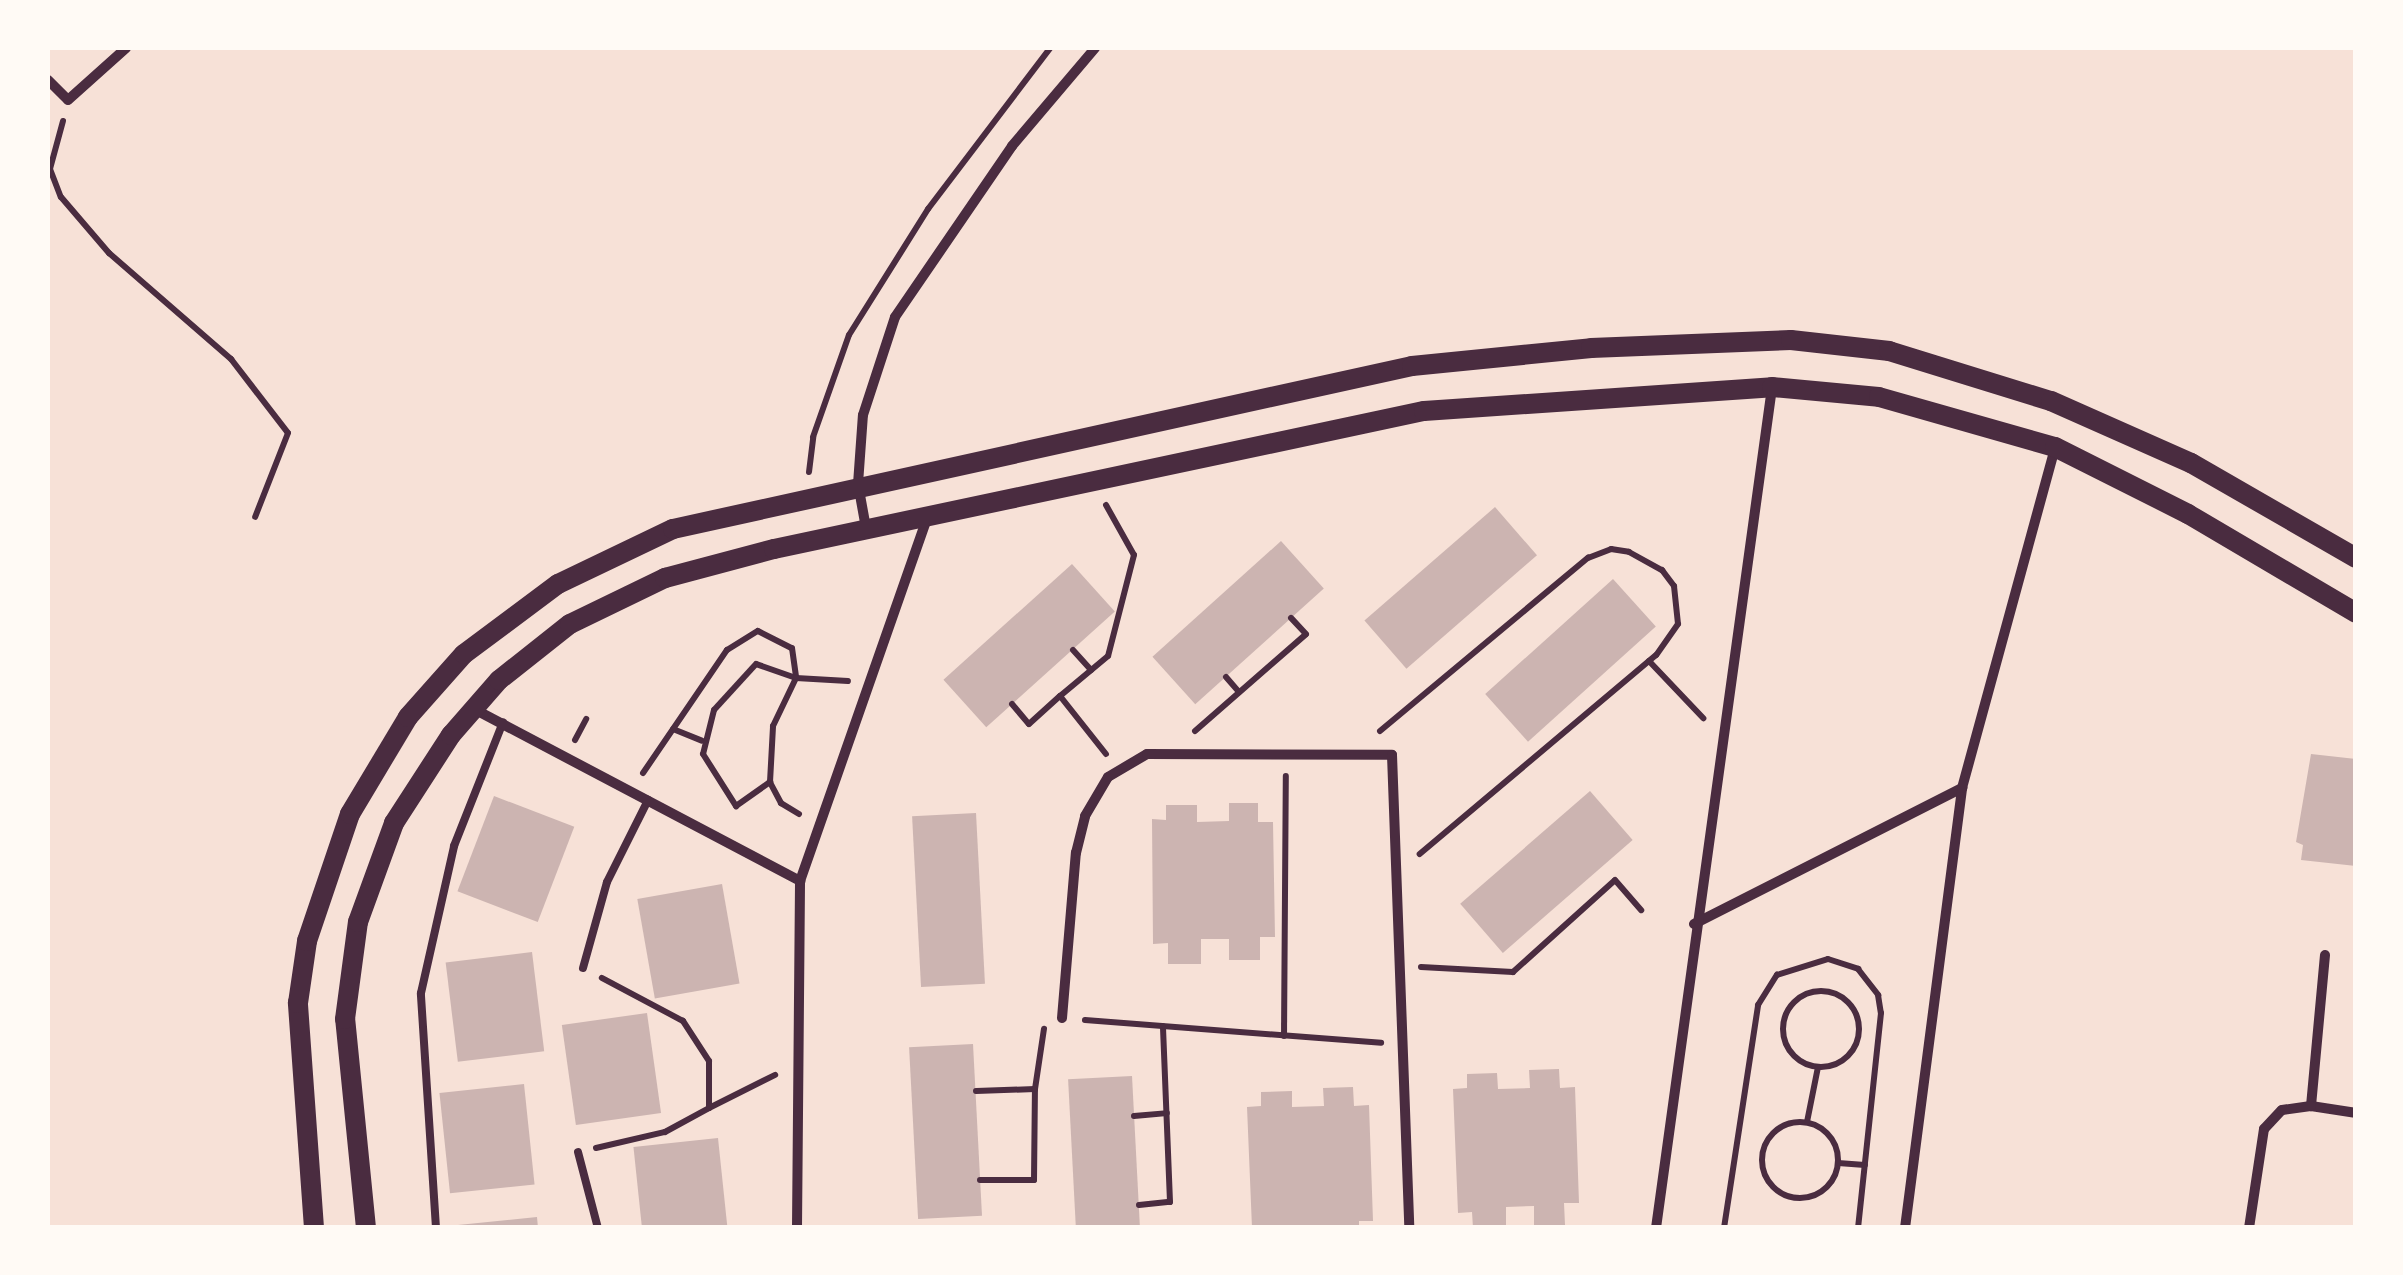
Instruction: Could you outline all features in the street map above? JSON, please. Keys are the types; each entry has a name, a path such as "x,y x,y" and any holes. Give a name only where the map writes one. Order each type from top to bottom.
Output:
{"main road":[{"path":"314,1228 298,1048 307,941 350,814 408,717 464,654 590,564 673,529 811,484 858,484 1412,366 1592,348 1790,340 1889,351 2051,401 2191,462 2356,558"},
{"path":"366,1228 345,1019 358,922 394,823 472,708 533,651 632,590 866,529 1424,411 1772,386 1879,398 2055,448 2188,514 2356,613"}],"street":[{"path":"48,80 68,100 126,48"},
{"path":"866,529 858,484 868,390 895,317 1012,146 1095,48"},
{"path":"1656,1228 1694,924 1772,386"},
{"path":"1905,1228 1962,788 2055,448"},
{"path":"797,1228 800,881 928,515"},
{"path":"472,708 800,881"},
{"path":"1062,1018 1084,816 1118,769 1147,754 1392,755 1395,965 1408,1228"},
{"path":"1694,924 1962,788"},
{"path":"2311,1106 2325,955"},
{"path":"2249,1228 2264,1129 2282,1110 2311,1106 2356,1113"}],"lane":[{"path":"436,1228 421,993 454,846 503,722"},
{"path":"583,968 607,882 648,800"},
{"path":"578,1152 598,1228"}],"path":[{"path":"68,100 50,168 61,197 109,253 231,359 288,433 255,517"},
{"path":"1012,704 1029,724 1108,656 1134,554 1102,500 1121,496"},
{"path":"1352,754 1550,585 1611,550 1662,570 1679,600 1678,624 1649,661 1394,876"},
{"path":"1167,755 1306,634 1291,618"},
{"path":"631,791 745,633 784,639 798,660 796,678 768,745 770,782 781,803 821,821"},
{"path":"1073,650 1091,670"},
{"path":"1649,661 1721,738"},
{"path":"770,782 736,806 708,768 702,741 714,710 756,664 796,678 869,682"},
{"path":"1226,677 1238,692"},
{"path":"1060,696 1118,769"},
{"path":"673,729 702,741"},
{"path":"1284,1036 1286,755"},
{"path":"1395,965 1512,972 1615,880 1641,910"},
{"path":"1724,1228 1755,1016 1766,988 1794,964 1844,962 1878,995 1858,1228"},
{"path":"583,968 683,1021 710,1061 709,1108"},
{"path":"1824,990 1847,1000 1858,1036 1846,1058 1818,1066 1790,1052 1782,1029 1799,997 1824,990"},
{"path":"980,1180 1034,1180 1035,1090 1046,1016 1398,1044"},
{"path":"1139,1204 1170,1202 1164,1026"},
{"path":"578,1152 666,1132 798,1062"},
{"path":"1807,1122 1818,1066"},
{"path":"976,1091 1035,1090"},
{"path":"1134,1116 1167,1113"},
{"path":"1807,1122 1834,1142 1838,1163 1833,1179 1814,1196 1790,1196 1769,1183 1761,1160 1769,1137 1790,1123 1807,1122"},
{"path":"1838,1163 1865,1165"}],"building":[{"path":"1495,507 1537,555 1406,669 1364,620"},
{"path":"1281,541 1324,589 1195,704 1152,657"},
{"path":"1072,564 1115,612 986,727 943,680"},
{"path":"1613,579 1656,627 1528,742 1485,694"},
{"path":"2311,754 2356,759 2356,866 2301,860 2303,845 2296,842"},
{"path":"1590,791 1633,840 1503,953 1460,904"},
{"path":"494,796 574,827 538,922 457,891"},
{"path":"1229,803 1258,803 1258,822 1273,822 1275,937 1260,937 1260,960 1229,960 1229,939 1201,939 1201,964 1168,964 1168,943 1153,944 1152,819 1166,820 1166,805 1197,805 1197,822 1229,821"},
{"path":"976,813 985,984 921,987 912,816"},
{"path":"722,884 740,983 655,998 637,899"},
{"path":"532,952 544,1051 458,1062 446,963"},
{"path":"647,1013 661,1113 576,1125 562,1025"},
{"path":"973,1044 982,1216 918,1219 909,1047"},
{"path":"1559,1069 1560,1088 1575,1087 1579,1203 1564,1203 1565,1225 1534,1227 1534,1206 1506,1207 1506,1228 1473,1228 1472,1212 1458,1213 1453,1089 1467,1088 1467,1074 1497,1073 1498,1089 1530,1088 1529,1070"},
{"path":"1132,1076 1140,1228 1076,1228 1068,1079"},
{"path":"524,1084 535,1184 450,1193 439,1093"},
{"path":"1353,1087 1354,1106 1369,1105 1373,1221 1359,1221 1359,1228 1252,1228 1247,1107 1261,1106 1261,1092 1292,1091 1292,1107 1324,1106 1323,1088"},
{"path":"718,1138 727,1228 642,1228 633,1147"},
{"path":"537,1217 538,1228 458,1225"}]}
